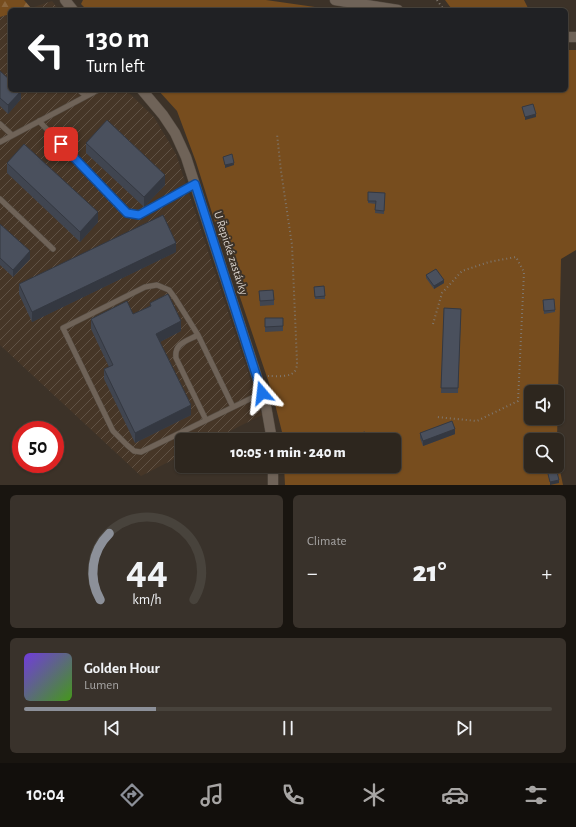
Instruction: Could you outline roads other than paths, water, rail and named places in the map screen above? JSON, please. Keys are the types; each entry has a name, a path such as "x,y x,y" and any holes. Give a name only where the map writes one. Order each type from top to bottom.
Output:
{"main road":[{"path":"65,0 71,8"},
{"path":"336,0 386,8"},
{"name":"U Řepické zastávky","path":"144,92 163,115 175,133 186,157 262,393 271,433"},
{"path":"273,473 273,485"}],"lane":[{"path":"81,92 86,96"},
{"path":"0,142 94,92"},
{"path":"38,121 127,213 139,215 195,184"},
{"path":"0,124 12,135"},
{"path":"0,199 53,249"},
{"path":"233,407 198,335 169,290 157,285 145,287 63,328 113,431 127,446 134,450 141,452 262,393"},
{"path":"198,335 178,346 175,352 176,358 206,420"}]}
